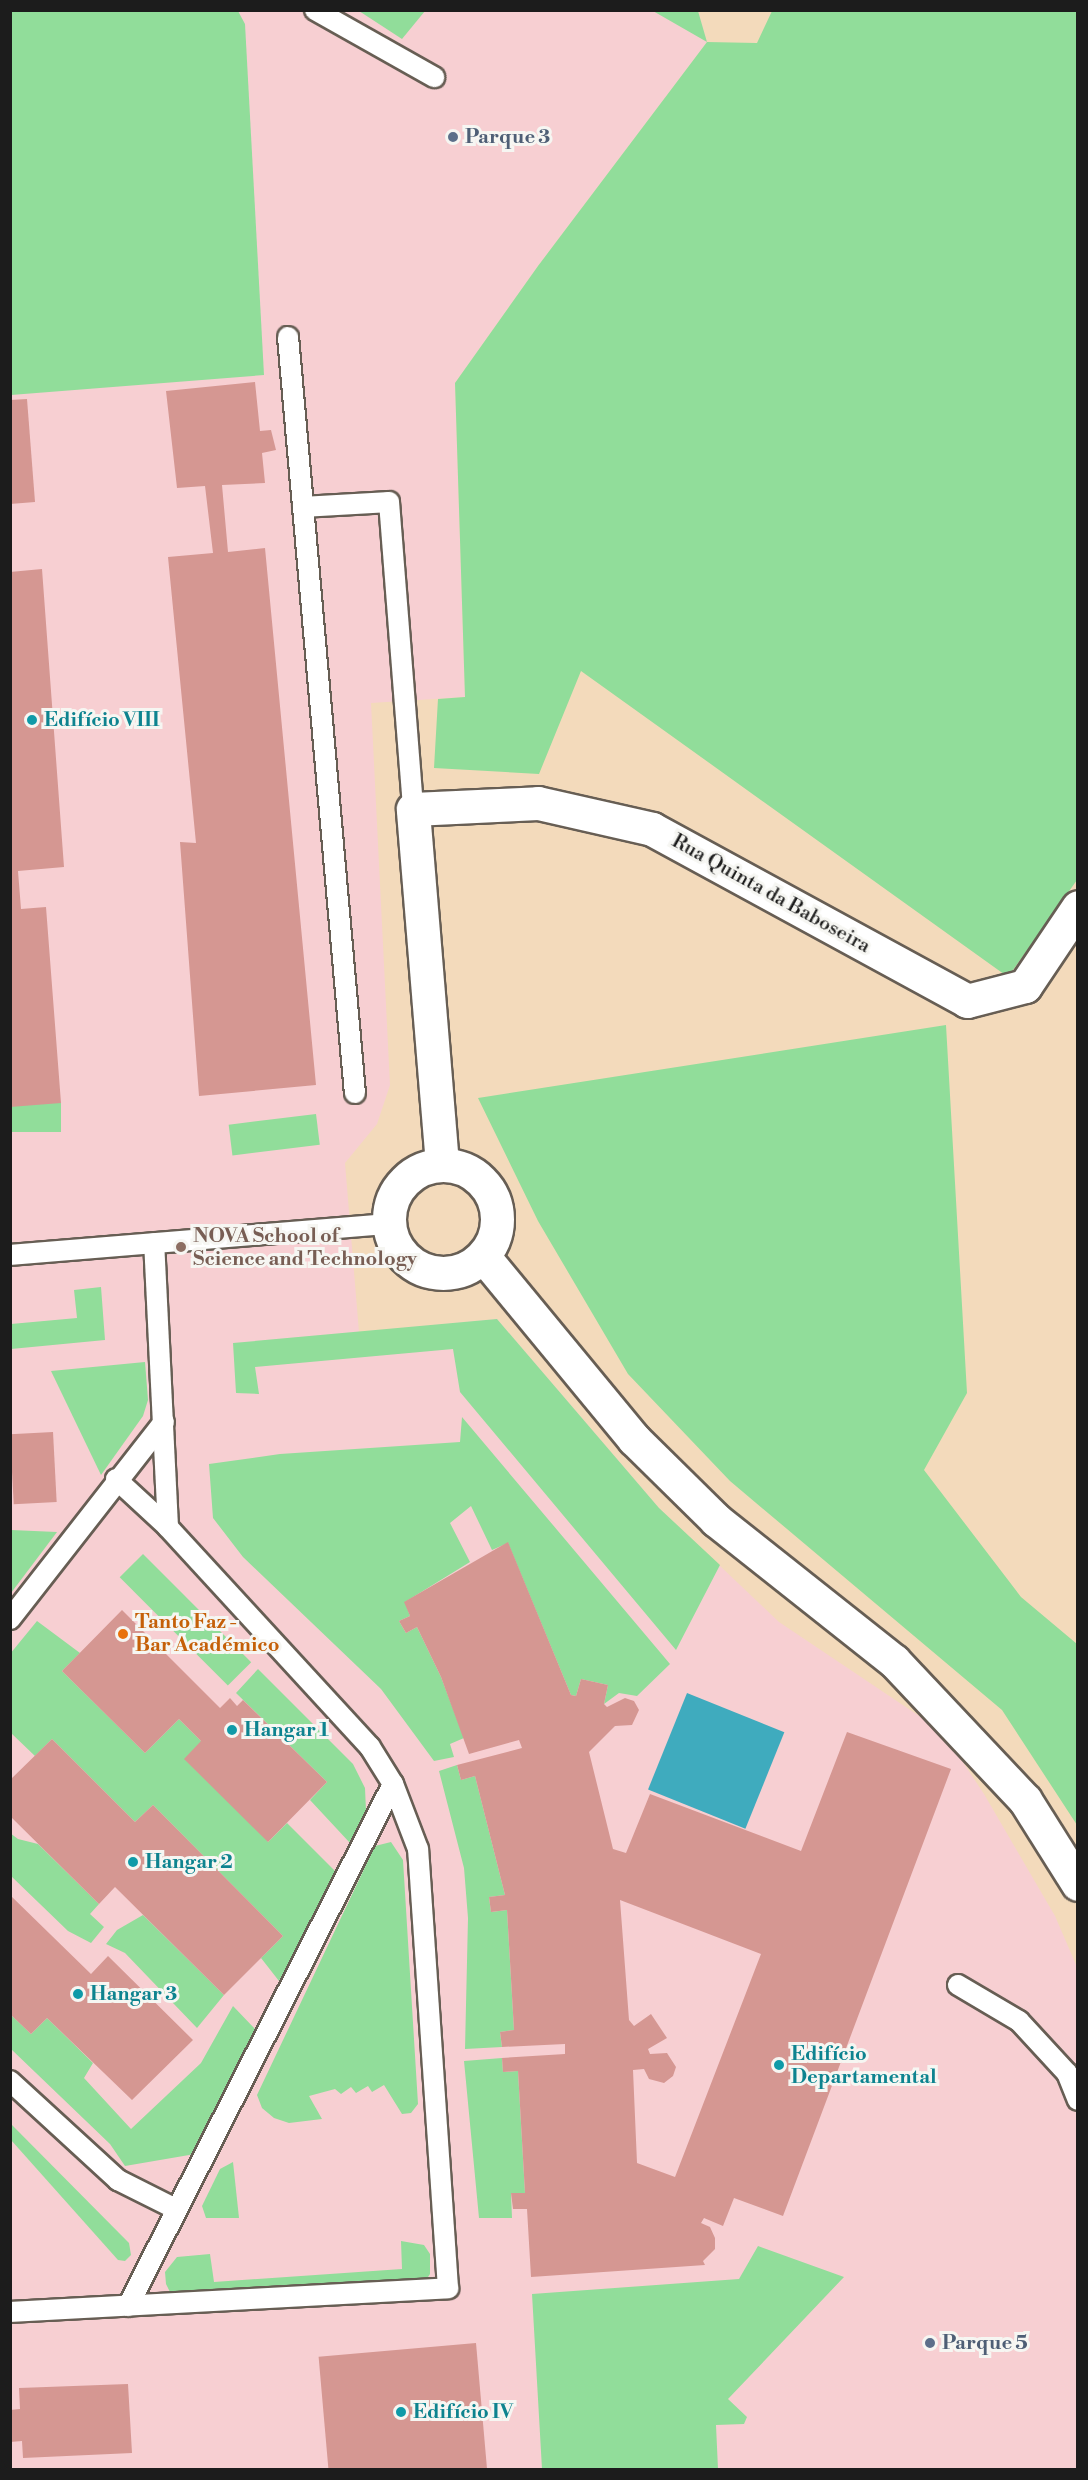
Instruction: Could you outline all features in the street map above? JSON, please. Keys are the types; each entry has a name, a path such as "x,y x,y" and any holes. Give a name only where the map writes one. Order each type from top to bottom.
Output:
{"street":[{"name":"Rua Quinta da Baboseira","path":"413,809 538,803 652,829 967,1001 1025,986 1077,907"},
{"path":"413,809 442,1164"},
{"path":"442,1164 476,1176 496,1206 498,1223 483,1256 466,1269 446,1274 425,1271 407,1260 394,1244 388,1224 390,1206 409,1176 442,1164"},
{"path":"483,1256 634,1439 683,1488 716,1520 894,1660 1025,1800 1077,1884"}],"lane":[{"path":"315,10 434,77"},
{"path":"288,336 355,1093"},
{"path":"303,507 389,502 413,809"},
{"path":"10,1256 388,1224"},
{"path":"154,1243 168,1527"},
{"path":"10,1619 116,1479 164,1422"},
{"path":"10,2313 448,2288 418,1849 393,1784 370,1747 168,1527 116,1479"},
{"path":"128,2306 393,1784"},
{"path":"958,1985 1019,2021 1067,2073 1077,2100"},
{"path":"10,2081 117,2180 176,2210"}],"shaded area":[{"name":"NOVA School of Science and Technology","path":"11,11 698,11 707,42 538,266 455,383 465,697 371,703 390,1085 377,1124 345,1163 359,1332 497,1319 659,1508 779,1622 943,1732 984,1794 1055,1916 1077,1967 1077,2469 11,2470"}],"green space":[{"path":"11,10 238,11 245,24 264,375 11,395"},
{"path":"359,11 425,11 402,39"},
{"path":"653,11 698,11 707,42"},
{"path":"772,11 1077,11 1077,880 1008,977 581,671 539,774 434,768 438,699 465,697 455,383 538,266 707,42 757,43"},
{"path":"946,1025 967,1393 924,1470 1021,1597 1077,1644 1077,1825 1002,1710 730,1481 628,1374 538,1221 478,1098"},
{"path":"11,1103 61,1103 61,1132 11,1132"},
{"path":"316,1114 320,1145 232,1155 229,1125"},
{"path":"101,1287 105,1340 11,1349 11,1324 77,1318 74,1290"},
{"path":"497,1319 659,1508 720,1565 676,1650 460,1392 453,1349 255,1367 259,1394 236,1393 233,1343"},
{"path":"145,1362 148,1400 143,1416 101,1475 51,1371"},
{"path":"462,1417 670,1664 637,1696 619,1693 604,1704 608,1685 581,1679 576,1696 571,1695 508,1543 492,1550 471,1506 450,1523 470,1562 405,1602 410,1616 399,1621 406,1633 417,1627 441,1677 464,1738 450,1744 454,1757 434,1761 381,1689 243,1557 213,1518 209,1464 280,1454 460,1442"},
{"path":"10,1530 57,1532 11,1593"},
{"path":"143,1554 251,1662 228,1686 120,1577"},
{"path":"37,1621 80,1653 62,1671 145,1753 179,1719 201,1741 268,1842 287,1823 336,1872 279,1981 261,1958 283,1936 153,1805 135,1822 52,1739 35,1756 11,1733 10,1654"},
{"path":"258,1669 353,1764 365,1788 366,1811 350,1843 310,1800 327,1782 236,1693"},
{"path":"457,1765 461,1780 475,1776 505,1895 489,1897 491,1912 507,1910 514,2030 500,2032 502,2047 465,2049 468,1918 464,1868 439,1771"},
{"path":"10,1833 18,1839 38,1844 99,1904 90,1914 104,1927 91,1943 68,1931 11,1876"},
{"path":"391,1842 403,1860 418,2104 411,2113 402,2114 384,2085 372,2092 368,2086 356,2093 351,2087 341,2094 335,2089 309,2096 322,2119 289,2123 274,2118 262,2108 257,2095 375,1846"},
{"path":"143,1915 224,1995 197,2028 125,1953 106,1944 117,1930"},
{"path":"233,2006 255,2029 195,2154 125,2166 110,2144 11,2049 10,2014 31,2034 47,2018 93,2063 84,2078 131,2129 201,2063"},
{"path":"502,2058 503,2072 518,2071 525,2193 511,2193 512,2218 479,2218 464,2061"},
{"path":"10,2123 129,2243 131,2255 125,2261 118,2260 11,2140"},
{"path":"233,2162 239,2218 206,2218 202,2206 220,2169"},
{"path":"401,2241 424,2245 430,2254 430,2274 424,2283 188,2298 170,2292 166,2284 165,2272 177,2257 210,2254 214,2282 402,2269"},
{"path":"758,2246 844,2277 728,2399 747,2417 744,2424 716,2425 718,2469 542,2469 532,2294 739,2279"}],"water":[{"path":"687,1693 784,1732 745,1829 648,1789"}],"building":[{"path":"255,382 260,431 271,430 276,450 262,453 265,483 222,485 228,552 265,548 316,1085 199,1096 180,842 196,843 168,557 213,553 205,486 177,488 166,391"},
{"path":"27,399 35,502 10,504 10,400"},
{"name":"Edifício VIII","path":"42,569 64,867 18,871 21,909 46,907 61,1103 10,1107 10,572"},
{"path":"53,1432 57,1502 14,1504 10,1434"},
{"path":"508,1542 571,1695 576,1696 581,1679 608,1685 604,1704 607,1707 625,1698 634,1701 639,1710 632,1725 615,1726 589,1752 613,1849 626,1853 650,1794 801,1851 847,1732 951,1769 783,2216 734,2198 723,2226 704,2218 701,2223 710,2227 715,2238 715,2249 703,2261 705,2265 531,2277 527,2209 513,2209 511,2193 525,2193 518,2071 503,2072 502,2058 565,2054 565,2044 502,2047 500,2032 514,2030 507,1910 491,1912 489,1897 505,1895 475,1776 461,1780 457,1765 522,1748 519,1740 469,1754 441,1677 417,1627 406,1633 399,1621 410,1616 404,1602","holes":["620,1900 761,1954 675,2177 637,2163 633,2070 644,2069 649,2079 664,2083 673,2076 676,2067 667,2053 650,2054 648,2049 667,2038 651,2014 634,2026 629,2020"]},
{"name":"Hangar 1","path":"122,1610 220,1708 230,1698 237,1706 243,1700 327,1782 268,1842 184,1759 201,1741 179,1719 145,1753 62,1671"},
{"name":"Hangar 2","path":"52,1739 135,1822 153,1805 283,1936 224,1995 115,1887 99,1904 10,1816 10,1780"},
{"name":"Hangar 3","path":"10,1895 91,1974 108,1956 193,2040 132,2100 47,2018 31,2034 10,2014"},
{"name":"Edifício IV","path":"476,2343 487,2470 329,2470 319,2357"},
{"path":"128,2384 132,2453 23,2458 22,2441 10,2442 10,2410 20,2409 19,2388"}],"place":[{"name":"Parque 3","path":"453,137"},
{"name":"Edifício VIII","path":"32,720"},
{"name":"NOVA School of Science and Technology","path":"181,1247"},
{"name":"Tanto Faz - Bar Académico","path":"123,1634"},
{"name":"Hangar 1","path":"232,1730"},
{"name":"Hangar 2","path":"133,1862"},
{"name":"Hangar 3","path":"78,1994"},
{"name":"Edifício Departamental","path":"779,2065"},
{"name":"Parque 5","path":"930,2343"},
{"name":"Edifício IV","path":"401,2412"}]}
